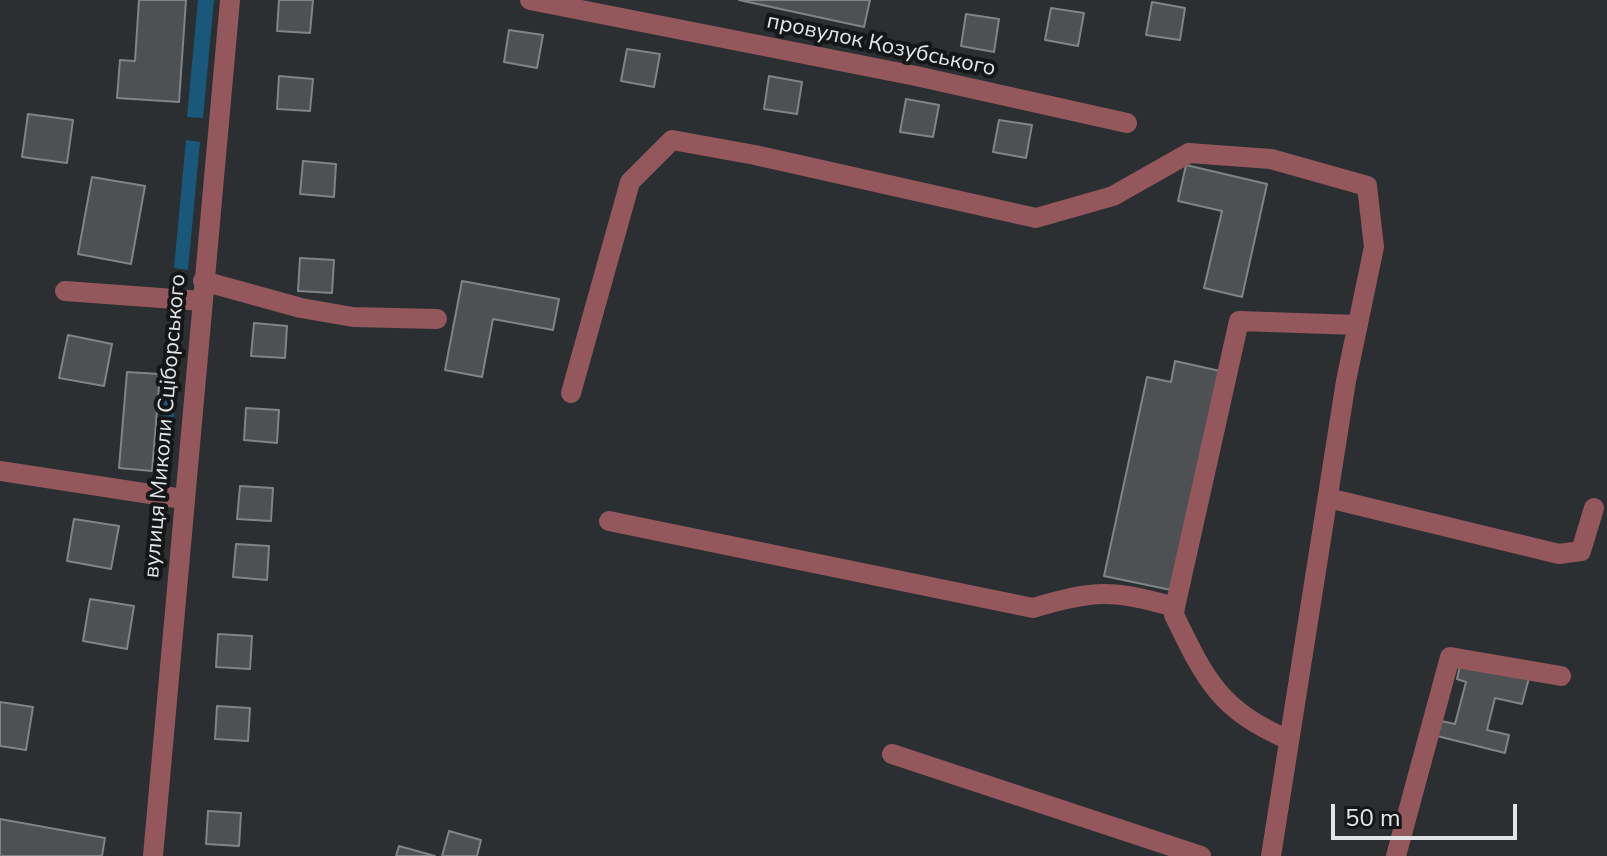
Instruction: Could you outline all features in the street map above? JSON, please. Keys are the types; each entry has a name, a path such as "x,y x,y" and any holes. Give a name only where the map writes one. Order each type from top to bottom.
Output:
{"street":[{"name":"вулиця Миколи Сціборського","path":"153,856 230,0"},
{"name":"провулок Козубського","path":"530,0 916,76 1127,123"},
{"path":"571,393 630,182 672,140 755,155 1036,218 1113,196 1189,153 1271,159 1367,186 1374,247 1328,498 1271,856"},
{"path":"65,291 203,291 353,317 437,319"},
{"path":"1289,740 1240,714 1220,698 1198,666 1174,615 1175,607 1239,321 1358,325"},
{"path":"0,471 183,499"},
{"path":"1328,498 1559,554 1581,551 1594,508"},
{"path":"609,521 1033,608 1067,598 1122,592 1175,607"},
{"path":"1396,856 1450,657 1561,676"},
{"path":"892,754 1201,856"}],"shaded area":[{"path":"198,0 214,0 203,118 187,117"},
{"path":"186,140 200,142 188,270 174,268"},
{"path":"172,308 184,309 169,468 157,483"}],"building":[{"path":"139,0 186,0 179,102 117,98 120,60 135,61"},
{"path":"279,0 313,0 310,33 277,31"},
{"path":"739,0 870,0 864,27"},
{"path":"1152,2 1185,8 1180,40 1146,35"},
{"path":"1051,8 1084,13 1078,46 1045,40"},
{"path":"966,14 999,19 994,52 961,46"},
{"path":"509,30 543,35 537,68 504,62"},
{"path":"627,49 660,54 654,87 621,81"},
{"path":"279,76 313,79 310,111 277,109"},
{"path":"769,76 802,82 797,114 764,109"},
{"path":"906,99 939,105 933,137 900,132"},
{"path":"28,114 73,120 67,163 22,157"},
{"path":"999,120 1032,125 1026,158 993,152"},
{"path":"303,161 336,164 334,197 300,194"},
{"path":"1186,165 1267,184 1242,297 1204,288 1222,211 1178,201"},
{"path":"92,177 145,186 131,264 78,254"},
{"path":"300,258 334,260 332,293 298,291"},
{"path":"462,281 559,299 553,330 493,319 482,377 445,370"},
{"path":"254,323 287,326 285,358 251,356"},
{"path":"68,335 112,344 104,386 59,378"},
{"path":"1175,361 1220,371 1171,590 1104,576 1147,377 1171,382"},
{"path":"127,372 160,374 152,471 119,468"},
{"path":"246,408 279,410 277,443 244,440"},
{"path":"240,486 273,488 271,521 237,519"},
{"path":"74,519 119,526 111,569 67,561"},
{"path":"236,544 269,546 267,580 233,577"},
{"path":"90,599 134,606 127,649 83,641"},
{"path":"218,634 252,636 250,669 216,667"},
{"path":"1461,661 1529,678 1522,704 1495,698 1487,730 1509,735 1505,753 1437,736 1441,721 1455,724 1466,682 1457,679"},
{"path":"0,702 33,707 26,750 0,746"},
{"path":"217,706 250,708 248,741 215,739"},
{"path":"208,811 241,813 239,846 206,844"},
{"path":"0,819 105,838 102,856 0,856"},
{"path":"449,831 481,840 477,856 442,856"},
{"path":"399,846 435,856 396,856"}]}
